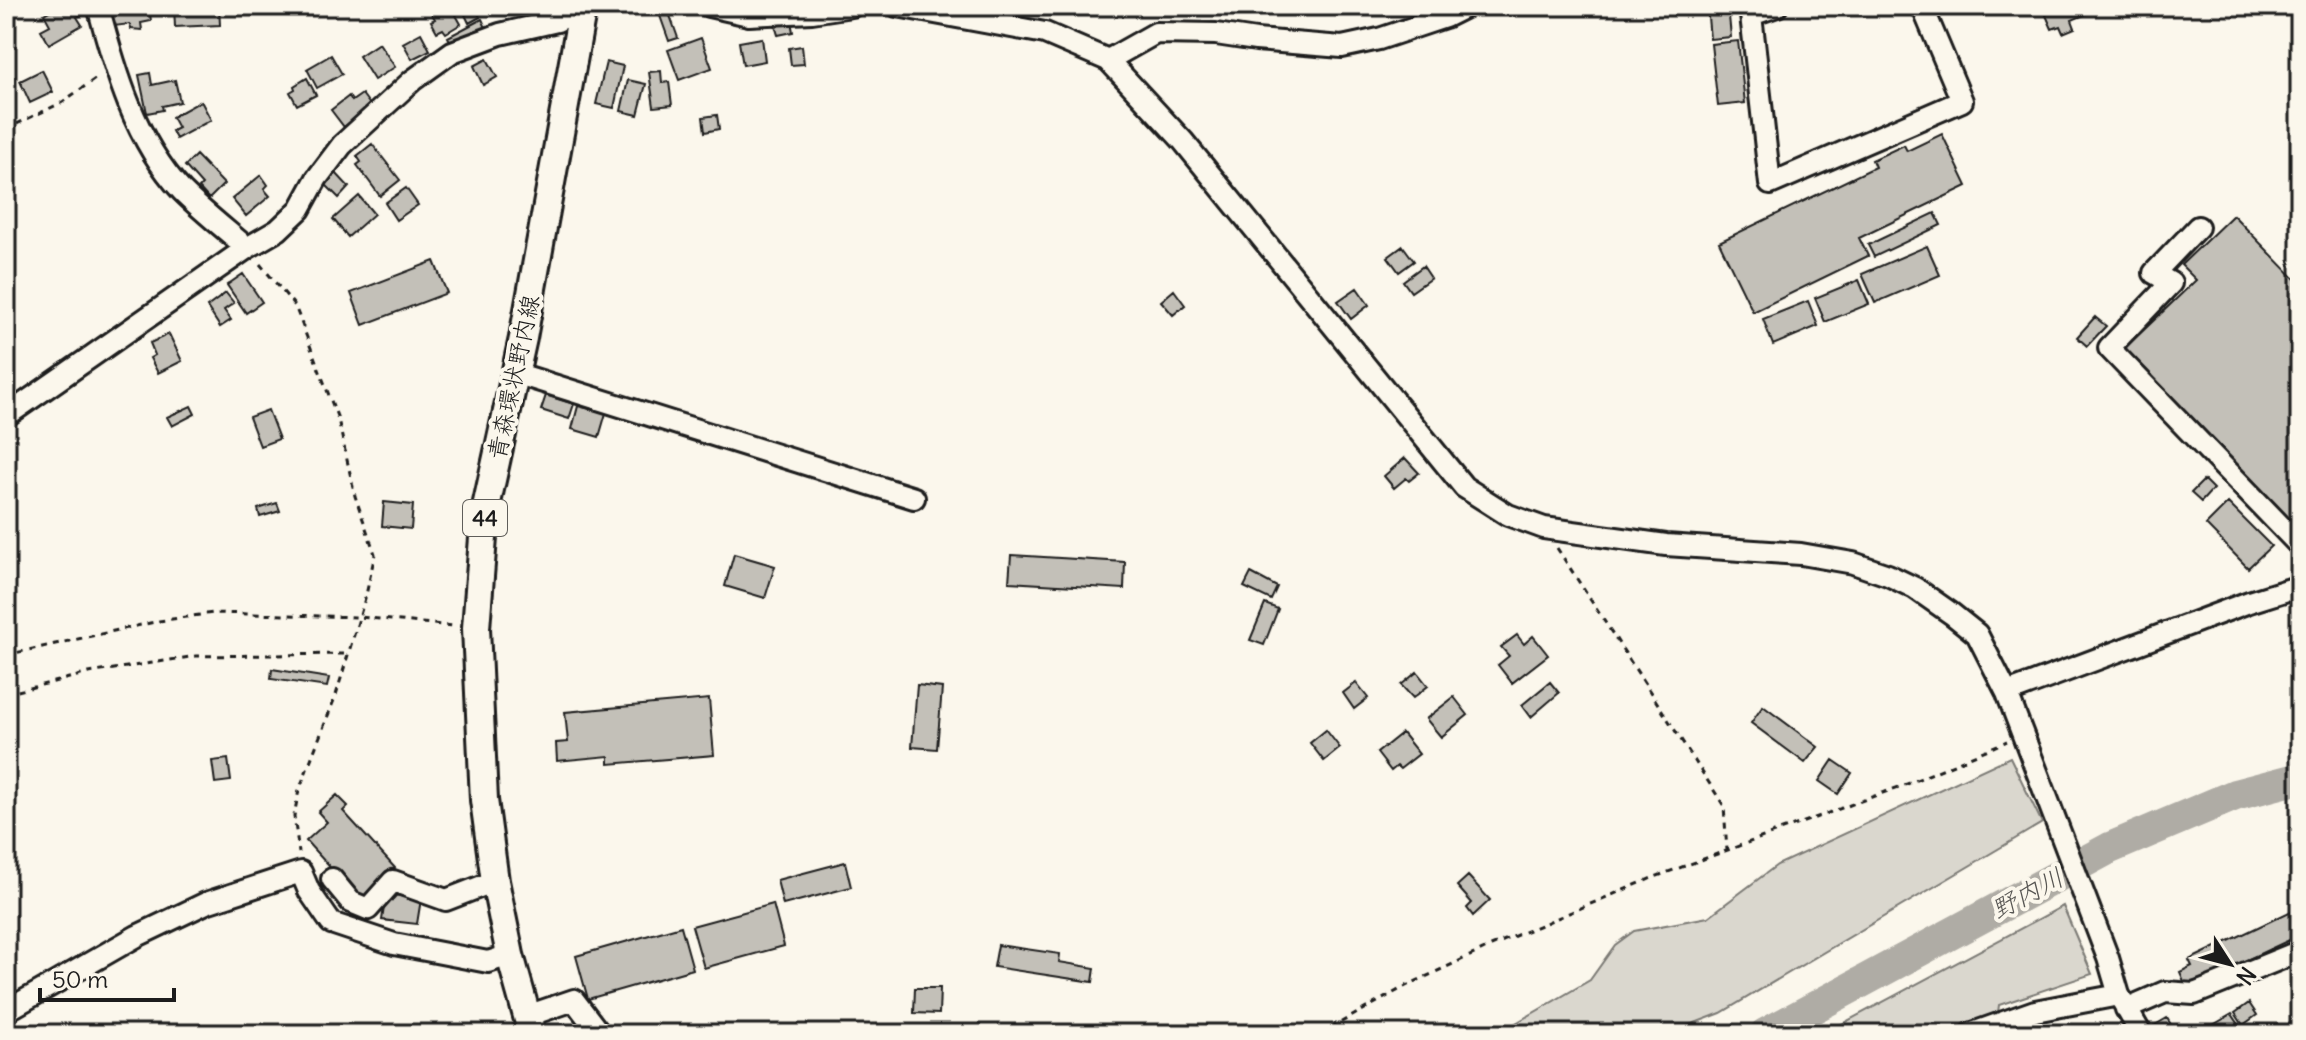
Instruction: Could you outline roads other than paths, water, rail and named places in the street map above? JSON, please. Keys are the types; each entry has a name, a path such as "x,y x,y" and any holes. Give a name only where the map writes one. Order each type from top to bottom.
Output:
{"main road":[{"name":"青森環状野内線","path":"529,1025 510,955 495,881 484,800 476,628 485,512 515,373 584,7"}],"street":[{"path":"98,6 116,68 141,131 160,164 183,192 247,248"},
{"path":"709,6 749,15 812,12 852,6"},
{"path":"897,6 1045,33 1108,60 1183,141 1464,487 1508,515 1544,528 1666,545 1801,554 1853,563 1915,588 1977,634 2007,693 2123,1002 2141,1034"},
{"path":"1108,60 1156,33 1216,34 1342,47 1379,39 1445,17 1467,6"},
{"path":"1777,6 1751,15 1770,184 1962,101 1922,6"},
{"path":"6,416 247,248 278,230 300,209 317,178 342,145 413,80 452,52 500,34 557,21 584,7"},
{"path":"2198,227 2154,273 2171,283 2109,348 2300,546"},
{"path":"515,373 914,498"},
{"path":"2007,693 2249,602 2300,586"},
{"path":"6,1011 137,936 206,903 301,872 309,891 331,923 394,944 488,962 510,955"},
{"path":"332,879 351,902 368,909 393,881 446,900 495,881"},
{"path":"1970,1034 2035,1011 2123,1002 2165,992 2194,994 2300,951"},
{"path":"529,1025 574,1000 600,1034"}],"waterway":[{"name":"野内川","path":"1765,1034 2110,848 2235,795 2300,778"}]}
